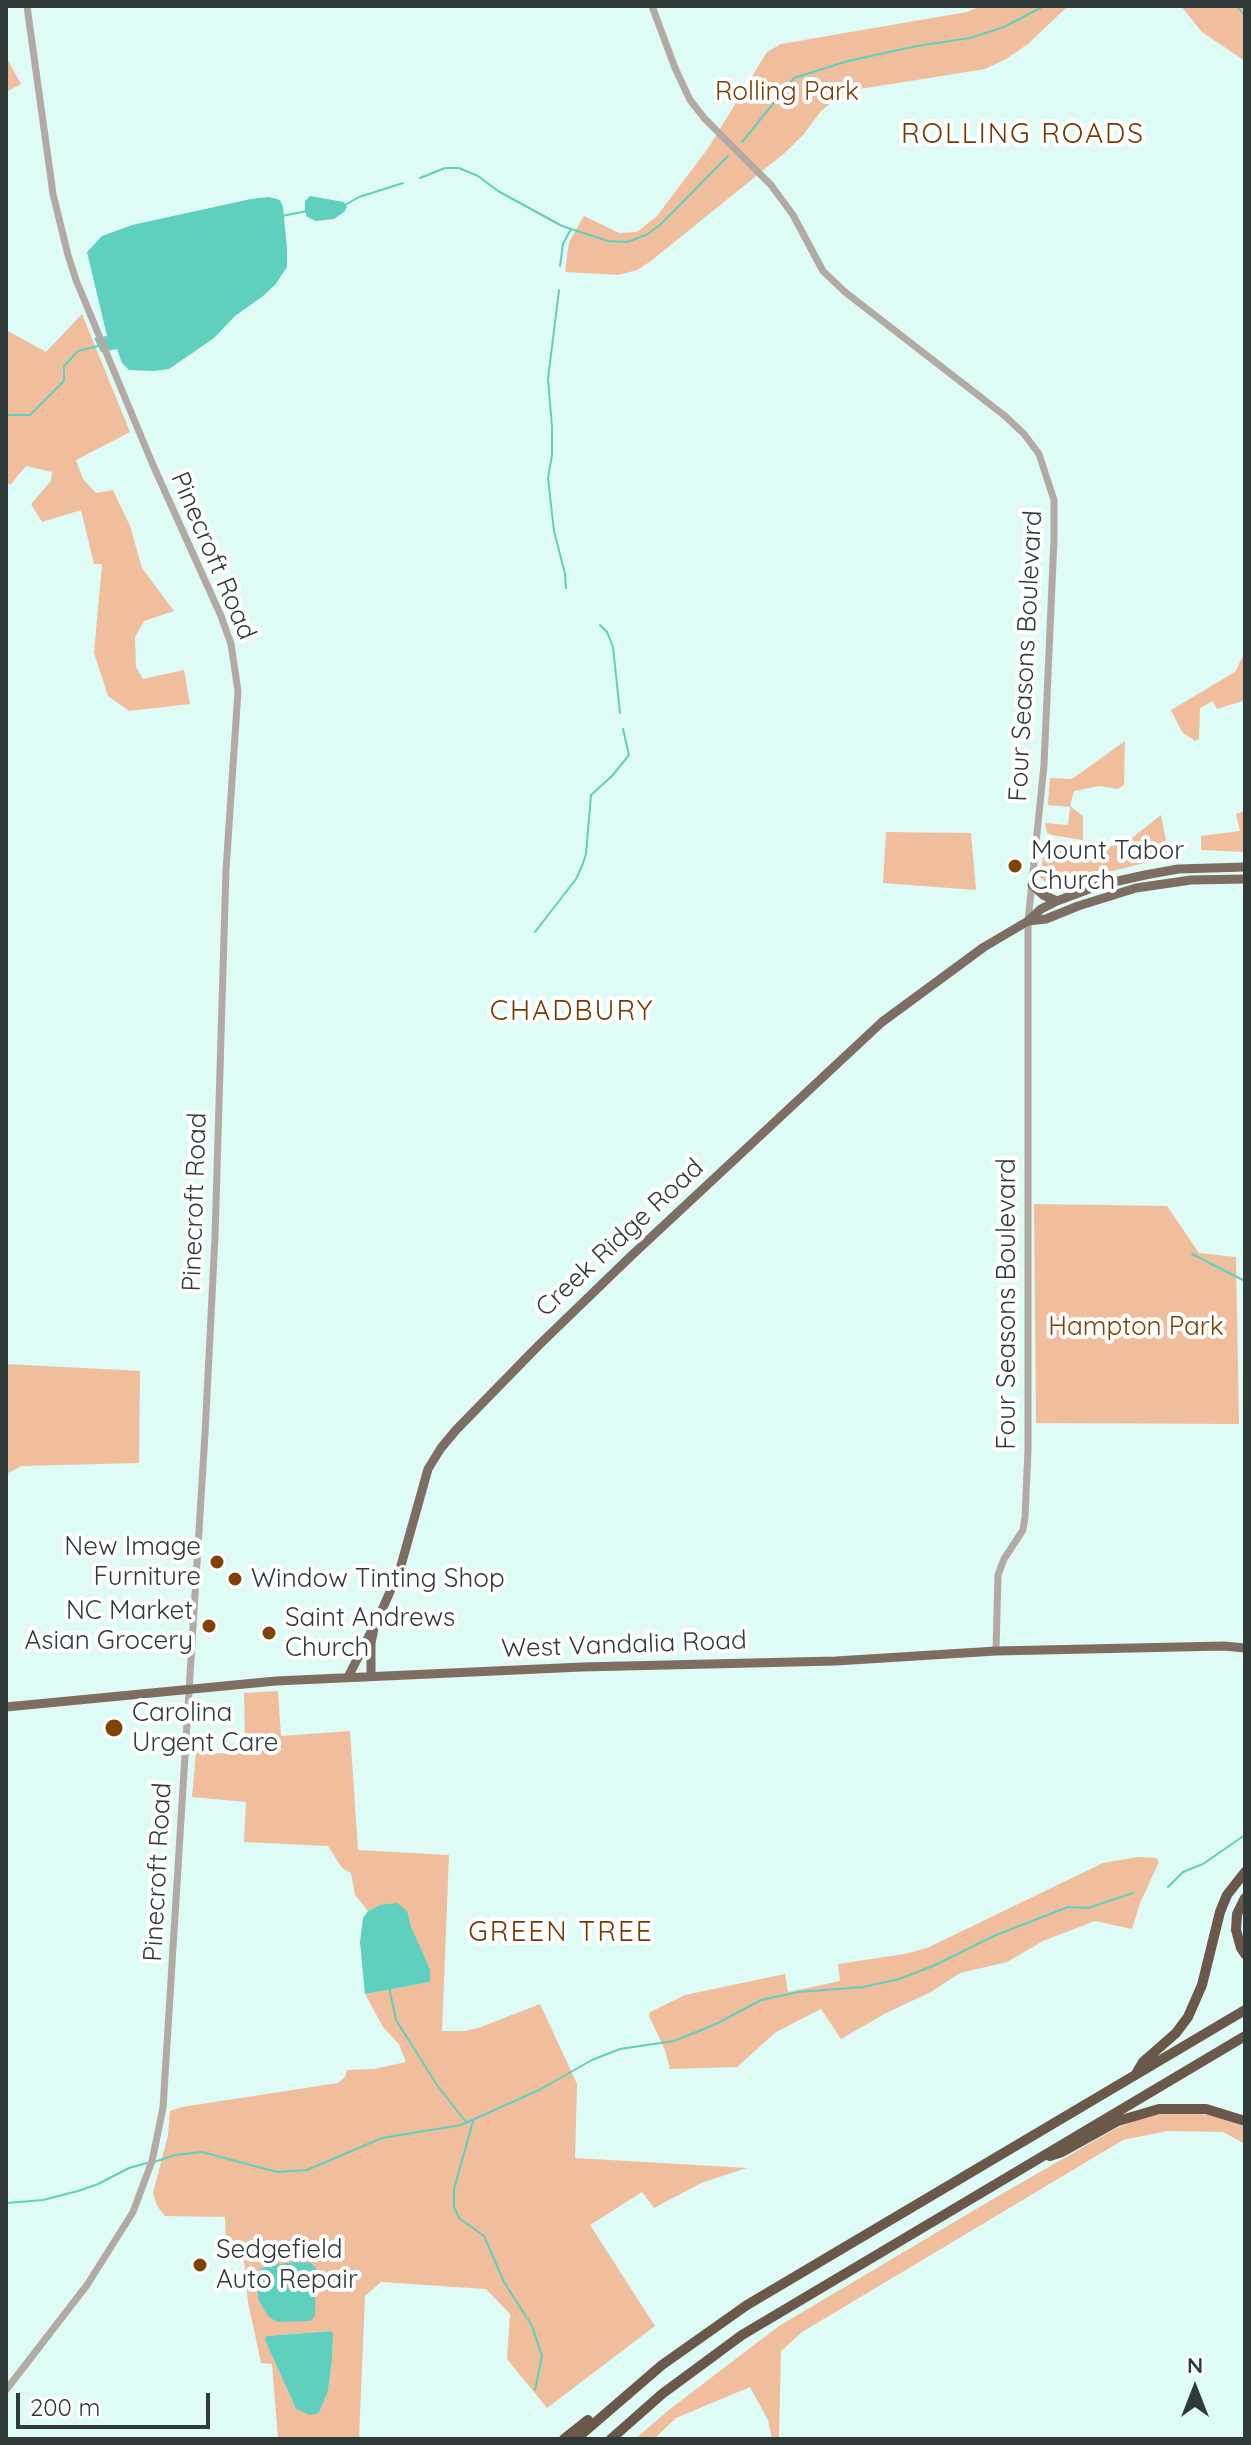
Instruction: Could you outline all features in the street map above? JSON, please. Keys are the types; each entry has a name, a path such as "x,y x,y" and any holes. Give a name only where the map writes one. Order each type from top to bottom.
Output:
{"highway":[{"path":"1135,2075 1143,2062 1176,2033 1188,2017 1202,1985 1220,1912 1227,1895 1245,1872"},
{"path":"1245,1898 1237,1914 1236,1930 1245,1954"},
{"path":"576,2439 694,2340 747,2305 1245,2010"},
{"path":"611,2439 662,2394 742,2335 1245,2036"},
{"path":"1029,2163 1062,2152 1118,2121 1159,2109 1206,2109 1245,2121"},
{"path":"564,2439 594,2415 614,2405"}],"main road":[{"name":"Creek Ridge Road","path":"371,1676 374,1628 400,1569 428,1469 441,1448 621,1266 882,1022 984,947 1057,901 1100,885 1178,869 1245,867"},
{"name":"Creek Ridge Road","path":"1028,921 1046,919 1136,888 1191,880 1245,879"},
{"path":"1032,885 1043,895 1057,901"},
{"path":"348,1677 374,1628"},
{"name":"West Vandalia Road","path":"6,1707 260,1681 582,1667 836,1661 996,1651 1245,1648"}],"street":[{"name":"Pinecroft Road","path":"6,2390 87,2285 133,2212 152,2161 163,2108 211,1331 226,870 238,691 231,644 221,616 153,465 68,255 53,194 27,6"},
{"name":"Four Seasons Boulevard","path":"652,6 690,100 771,185 793,215 823,271 845,292 1024,434 1039,454 1054,500 1044,765 1028,921 1028,1420 1025,1504 1023,1530 1004,1559 998,1575 996,1651"}],"green space":[{"name":"Rolling Park","path":"981,6 1068,6 1028,44 985,69 860,89 838,97 821,111 787,151 637,270 618,275 565,272 569,242 584,216 619,233 637,232 657,216 709,147 767,52 781,44 967,12"},
{"path":"1181,6 1245,6 1245,61 1202,32"},
{"path":"6,57 21,84 6,92"},
{"path":"82,314 130,432 76,460 83,479 96,493 113,490 130,526 142,568 174,611 144,621 135,637 136,667 143,679 184,670 190,704 129,711 108,696 94,653 102,564 94,564 81,510 42,522 31,504 51,481 52,472 26,466 10,485 6,483 6,330 46,352"},
{"path":"1245,652 1245,705 1242,701 1217,709 1213,701 1200,708 1199,739 1195,741 1182,732 1171,710 1235,672"},
{"path":"1125,741 1124,785 1118,789 1099,786 1074,791 1070,806 1083,816 1083,840 1047,833 1045,823 1068,825 1070,807 1048,805 1050,778 1072,779"},
{"path":"1245,811 1245,852 1201,850 1201,836 1240,831 1236,814"},
{"path":"1161,815 1168,851 1164,858 1062,884 1053,885 1040,877 1044,852 1049,849 1105,849 1133,837"},
{"path":"886,832 971,833 976,890 883,883"},
{"name":"Hampton Park","path":"1034,1204 1167,1206 1199,1253 1236,1257 1239,1424 1036,1423"},
{"path":"6,1364 140,1371 139,1463 22,1466 6,1474"},
{"path":"278,1691 281,1736 350,1731 358,1850 449,1855 442,2031 466,2031 481,2027 540,2004 577,2084 575,2158 747,2168 701,2183 654,2208 642,2192 590,2225 655,2326 547,2408 507,2359 510,2314 486,2289 381,2282 365,2296 359,2439 278,2439 272,2364 261,2363 248,2302 243,2251 226,2249 225,2217 165,2216 157,2206 153,2193 168,2135 170,2111 338,2083 347,2070 374,2069 406,2062 399,2044 383,2027 365,1994 430,1982 430,1969 410,1927 406,1911 380,1905 368,1911 355,1895 351,1873 342,1868 328,1846 244,1842 246,1802 192,1797 196,1752 232,1754 245,1738 244,1693","holes":["265,2267 268,2316 255,2288 259,2270","330,2331 333,2334 328,2391 319,2413 296,2409 265,2340 266,2336"]},
{"path":"1138,1857 1156,1858 1159,1862 1132,1929 1095,1921 1043,1941 1007,1962 960,1973 931,1992 841,2039 821,2009 776,2032 737,2067 670,2069 649,2016 650,2012 685,1995 785,1974 788,1992 840,1981 838,1964 927,1948 1103,1863"},
{"path":"1189,2113 1210,2115 1245,2127 1245,2144 1223,2132 1167,2131 1123,2140 802,2332 781,2351 779,2439 772,2439 768,2420 750,2387 676,2418 654,2439 635,2439 779,2326 993,2199 1115,2129 1141,2118"}],"shaded area":[{"path":"310,196 344,202 347,207 334,219 316,221 307,217 305,211 305,201"},
{"path":"269,197 280,200 283,207 287,249 287,267 275,285 235,316 214,338 169,369 129,370 122,363 117,349 101,352 94,338 107,336 87,252 102,236 132,225"},
{"path":"397,1903 407,1911 430,1969 430,1982 365,1994 360,1942 363,1918 368,1911 380,1905"},
{"path":"292,2262 311,2263 316,2268 315,2316 310,2321 277,2322 268,2316 259,2301 255,2279 259,2270 265,2267"},
{"path":"331,2331 332,2360 328,2391 319,2413 310,2415 296,2409 265,2340 266,2336"}],"waterway":[{"path":"742,142 794,78 848,61 970,38 1004,27 1044,6"},
{"path":"1237,6 1245,16"},
{"path":"420,178 445,168 459,168 562,226 608,241 627,242 646,235 660,225 728,156"},
{"path":"345,205 359,197 403,183"},
{"path":"282,216 307,211"},
{"path":"560,266 563,244 571,229"},
{"path":"559,290 548,379 552,427 548,478 554,531 566,588"},
{"path":"6,415 30,415 64,381 64,366 78,351 98,346"},
{"path":"600,625 607,632 613,647 620,713"},
{"path":"535,932 576,879 582,866 586,854 591,795 629,755 623,729"},
{"path":"1192,1254 1245,1281"},
{"path":"1168,1887 1183,1872 1203,1864 1245,1835"},
{"path":"154,2162 175,2155 202,2152 277,2172 307,2170 382,2138 461,2125 539,2090 592,2060 620,2049 674,2041 716,2024 761,2000 798,1992 863,1987 899,1979 996,1935 1068,1907 1088,1908 1133,1893"},
{"path":"389,1987 396,2020 437,2085 466,2122"},
{"path":"473,2121 454,2189 454,2207 459,2218 484,2236 504,2282 532,2326 542,2356 535,2390"},
{"path":"6,2203 43,2200 78,2191 147,2163"}],"place":[{"name":"Mount Tabor Church","path":"1015,866"},
{"name":"New Image Furniture","path":"217,1562"},
{"name":"Window Tinting Shop","path":"235,1579"},
{"name":"NC Market Asian Grocery","path":"209,1626"},
{"name":"Saint Andrews Church","path":"269,1633"},
{"name":"Carolina Urgent Care","path":"114,1728"},
{"name":"Sedgefield Auto Repair","path":"200,2265"}],"district":[{"name":"ROLLING ROADS","path":"1023,135"},
{"name":"CHADBURY","path":"572,1012"},
{"name":"GREEN TREE","path":"561,1933"}]}
